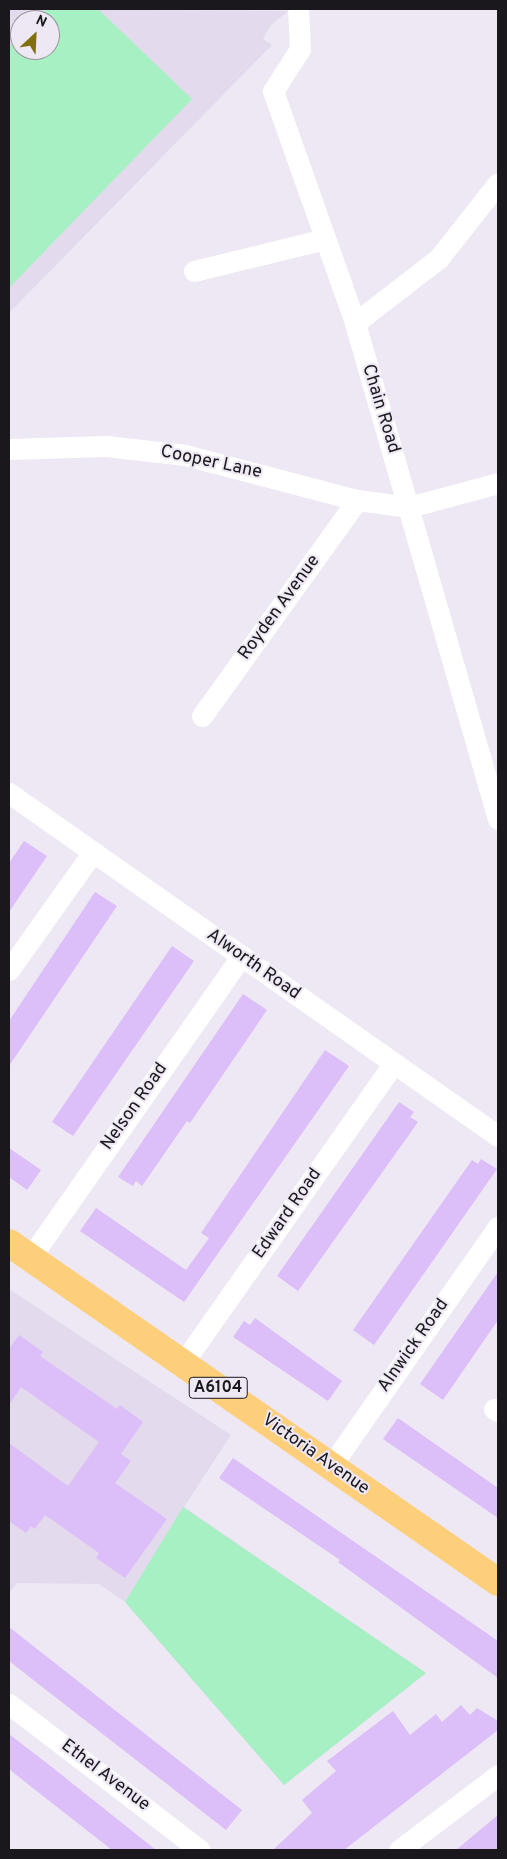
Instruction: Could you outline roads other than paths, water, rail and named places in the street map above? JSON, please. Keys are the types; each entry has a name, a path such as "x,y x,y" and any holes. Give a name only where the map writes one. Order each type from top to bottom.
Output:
{"main road":[{"name":"Victoria Avenue","path":"19,1251 498,1582"}],"street":[{"name":"Chain Road","path":"298,9 300,50 272,91 355,323 498,819"},
{"path":"355,323 439,258 498,183"},
{"path":"194,271 325,239"},
{"name":"Cooper Lane","path":"9,449 106,446 185,455 357,500 409,507"},
{"path":"409,507 498,483"},
{"name":"Royden Avenue","path":"202,716 357,500"},
{"name":"Alworth Road","path":"9,793 498,1136"},
{"path":"9,970 93,852"},
{"name":"Nelson Road","path":"19,1251 241,957"},
{"name":"Edward Road","path":"182,1363 393,1064"},
{"name":"Alnwick Road","path":"331,1466 498,1227"},
{"name":"Ethel Avenue","path":"9,1704 200,1850"},
{"path":"399,1850 498,1776"}]}
